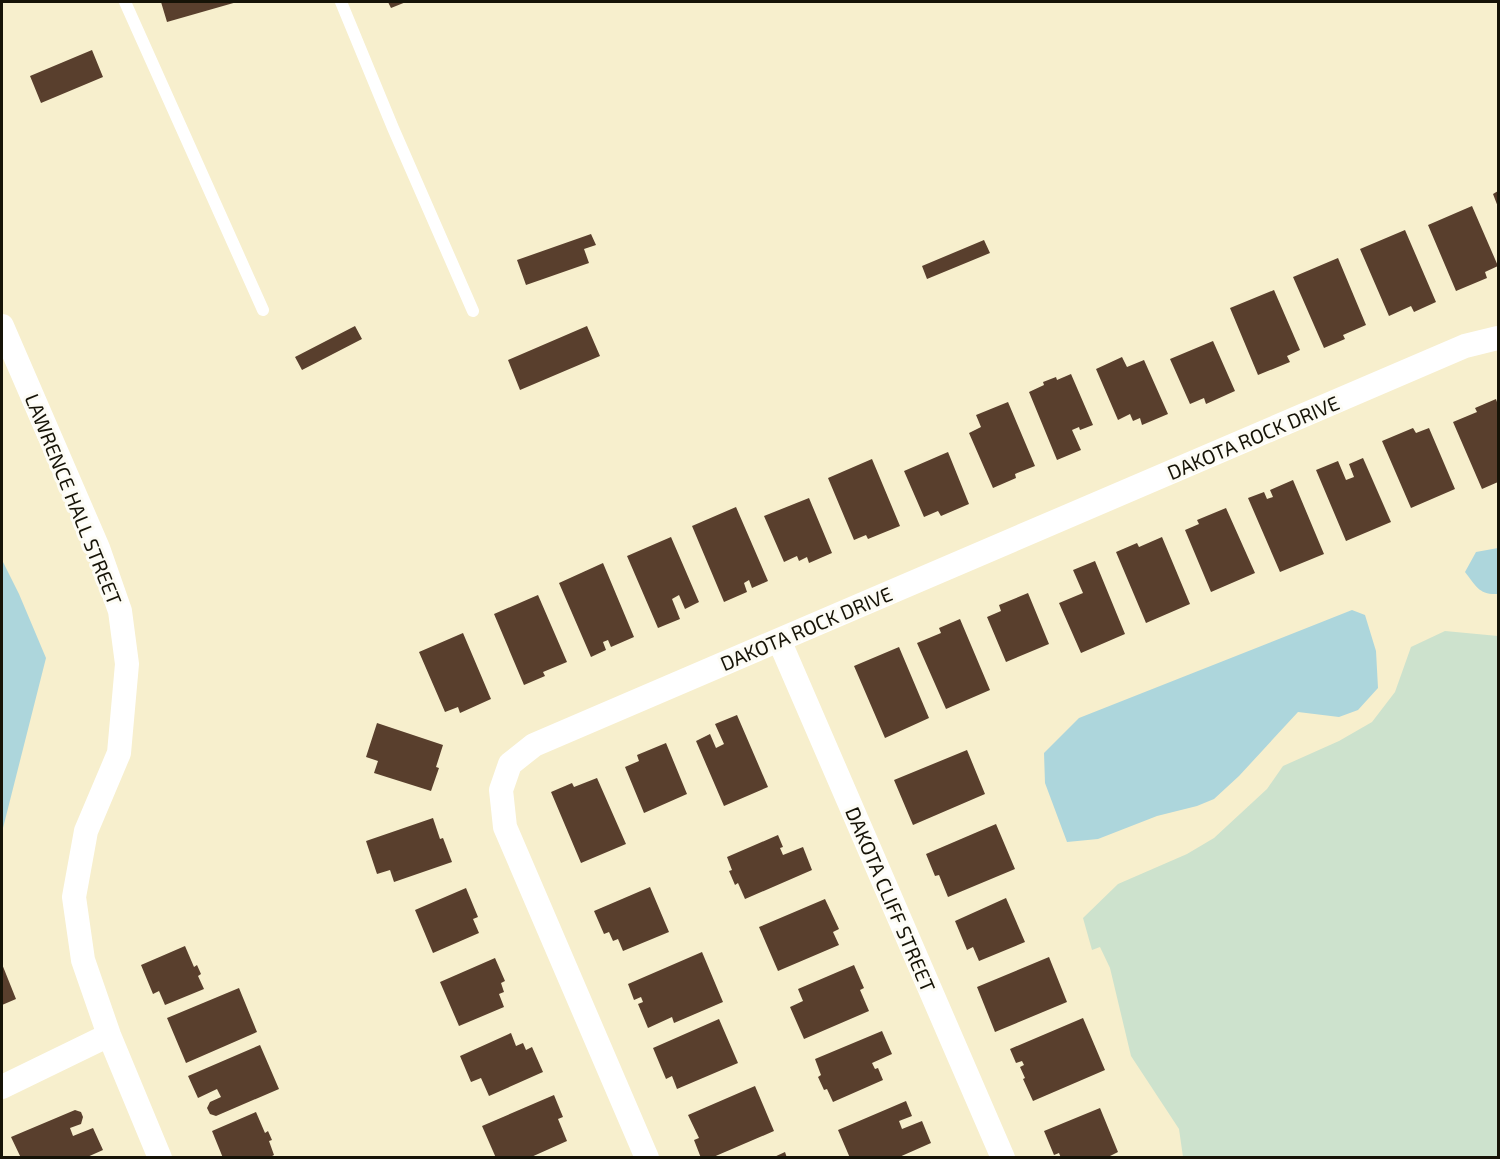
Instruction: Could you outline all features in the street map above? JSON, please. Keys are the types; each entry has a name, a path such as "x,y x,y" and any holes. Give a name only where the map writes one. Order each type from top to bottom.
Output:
{"street":[{"name":"LAWRENCE HALL STREET","path":"2,327 98,548 120,612 128,664 119,753 86,831 74,897 83,960 109,1035 160,1158"},
{"name":"DAKOTA ROCK DRIVE","path":"648,1158 505,827 501,790 510,764 534,746 779,640 1465,346 1498,338"},
{"name":"DAKOTA CLIFF STREET","path":"779,640 1003,1158"},
{"path":"2,1087 109,1035"}],"lane":[{"path":"126,2 263,310"},
{"path":"341,2 393,128 473,310"}],"green space":[{"path":"1445,631 1498,636 1498,1157 1183,1157 1179,1129 1131,1056 1110,968 1100,947 1092,950 1083,918 1118,884 1187,854 1214,838 1267,789 1283,766 1339,741 1372,722 1395,692 1411,647"}],"water":[{"path":"1498,548 1498,594 1486,593 1478,589 1465,572 1476,552"},
{"path":"2,560 46,658 2,832"},
{"path":"1352,610 1365,615 1376,651 1378,688 1358,710 1339,717 1298,712 1239,776 1214,799 1197,806 1157,816 1098,839 1067,842 1045,783 1044,753 1079,718"}],"building":[{"path":"161,2 237,2 167,22"},
{"path":"388,2 406,2 391,8"},
{"path":"92,50 103,77 41,103 30,76"},
{"path":"1498,191 1498,207 1493,194"},
{"path":"1472,206 1498,266 1485,272 1487,278 1456,291 1428,225"},
{"path":"1405,230 1436,302 1414,312 1411,306 1389,316 1360,249"},
{"path":"591,234 596,245 584,249 589,263 526,285 517,260"},
{"path":"984,240 990,253 927,279 922,266"},
{"path":"1338,258 1366,325 1343,335 1345,339 1324,348 1293,277"},
{"path":"1274,290 1300,350 1287,356 1290,362 1258,375 1230,308"},
{"path":"355,326 362,339 302,370 295,357"},
{"path":"587,326 600,356 520,390 508,360"},
{"path":"1213,341 1235,391 1206,404 1204,398 1190,404 1170,359"},
{"path":"1122,357 1127,367 1144,360 1168,414 1142,425 1140,418 1133,421 1130,414 1118,420 1096,369"},
{"path":"1071,374 1093,425 1080,430 1079,427 1072,430 1081,450 1057,460 1029,392 1044,385 1043,382 1056,377 1057,380"},
{"path":"1496,399 1498,405 1498,482 1482,489 1453,422 1477,412 1475,408"},
{"path":"1008,402 1035,466 1015,474 1016,478 993,488 969,433 981,427 976,415"},
{"path":"1413,428 1416,433 1429,428 1455,489 1411,508 1382,441"},
{"path":"948,452 969,504 941,516 938,511 924,517 904,471"},
{"path":"1363,458 1391,522 1346,541 1316,470 1338,461 1346,480 1354,477 1349,464"},
{"path":"872,459 900,526 868,539 866,535 854,540 828,478"},
{"path":"1293,480 1324,554 1280,572 1248,498 1264,492 1267,499 1273,497 1270,490"},
{"path":"809,498 832,553 809,563 807,557 799,561 797,556 784,562 764,516"},
{"path":"736,507 768,581 752,588 749,580 744,583 747,592 724,602 692,526"},
{"path":"1226,508 1255,573 1211,592 1185,530 1199,524 1197,520"},
{"path":"671,537 699,602 685,609 679,595 672,599 680,619 658,628 627,556"},
{"path":"1162,537 1190,604 1146,623 1116,552 1137,543 1139,547"},
{"path":"1095,561 1125,634 1081,653 1059,603 1083,593 1073,570"},
{"path":"603,563 634,637 611,647 608,640 603,642 606,650 591,657 559,583"},
{"path":"1028,593 1049,644 1006,662 987,617 1001,611 999,605"},
{"path":"538,595 567,662 543,672 545,676 524,685 494,614"},
{"path":"960,619 990,690 946,709 917,643 941,633 939,628"},
{"path":"463,633 491,699 460,713 458,707 445,712 419,652"},
{"path":"899,647 929,718 885,738 854,666"},
{"path":"737,715 768,787 724,806 696,741 710,734 716,748 724,744 715,724"},
{"path":"377,723 443,745 436,767 439,768 431,791 374,773 378,761 366,757"},
{"path":"666,743 687,794 644,813 625,767 639,761 637,755"},
{"path":"967,750 985,794 913,825 894,780"},
{"path":"597,778 626,844 581,863 551,792 572,783 574,787"},
{"path":"433,818 440,839 443,838 452,862 394,882 390,870 377,874 366,841"},
{"path":"996,824 1015,869 948,897 939,875 935,876 926,854"},
{"path":"778,835 783,847 780,848 783,855 803,847 812,870 745,899 738,883 735,885 729,871 732,870 727,857"},
{"path":"650,887 669,932 623,951 618,939 613,941 609,932 604,934 594,911"},
{"path":"466,888 478,917 473,919 479,933 433,953 415,910"},
{"path":"1006,898 1025,942 979,961 973,947 967,950 955,921"},
{"path":"825,899 839,929 833,932 839,945 778,971 759,927"},
{"path":"185,946 194,967 197,965 201,974 198,976 204,989 165,1005 159,991 153,994 141,965"},
{"path":"702,952 723,1002 674,1023 672,1017 648,1028 638,1004 643,1002 641,997 634,1000 628,984"},
{"path":"1049,957 1067,1002 995,1032 977,987"},
{"path":"495,958 505,981 501,983 504,992 499,994 504,1007 459,1026 440,982"},
{"path":"2,964 16,999 2,1005"},
{"path":"854,965 864,988 860,990 869,1011 804,1039 790,1007 803,1001 798,989"},
{"path":"239,988 257,1032 186,1063 167,1018"},
{"path":"1083,1018 1105,1070 1033,1101 1020,1067 1024,1065 1022,1061 1016,1063 1010,1049"},
{"path":"719,1019 738,1063 677,1089 672,1076 666,1079 653,1048"},
{"path":"882,1031 892,1054 872,1063 875,1069 878,1068 883,1080 833,1102 818,1077 821,1075 815,1059"},
{"path":"511,1033 516,1046 523,1043 526,1050 532,1047 543,1072 489,1096 481,1078 471,1082 460,1056"},
{"path":"260,1045 279,1089 216,1116 210,1114 207,1108 210,1102 221,1097 217,1089 198,1098 188,1076"},
{"path":"755,1086 774,1131 711,1158 701,1158 694,1140 699,1138 688,1115"},
{"path":"554,1095 563,1117 558,1119 567,1141 529,1158 496,1158 482,1126"},
{"path":"906,1101 912,1116 899,1121 902,1129 922,1121 931,1143 897,1158 850,1158 838,1130"},
{"path":"1100,1108 1118,1152 1106,1158 1061,1158 1059,1153 1054,1155 1044,1131"},
{"path":"75,1110 81,1112 83,1117 81,1124 70,1128 73,1136 93,1128 103,1150 85,1158 21,1158 11,1137"},
{"path":"256,1112 265,1133 268,1131 272,1140 269,1141 274,1155 268,1158 223,1158 212,1131"},
{"path":"785,1152 787,1158 772,1158"}]}
